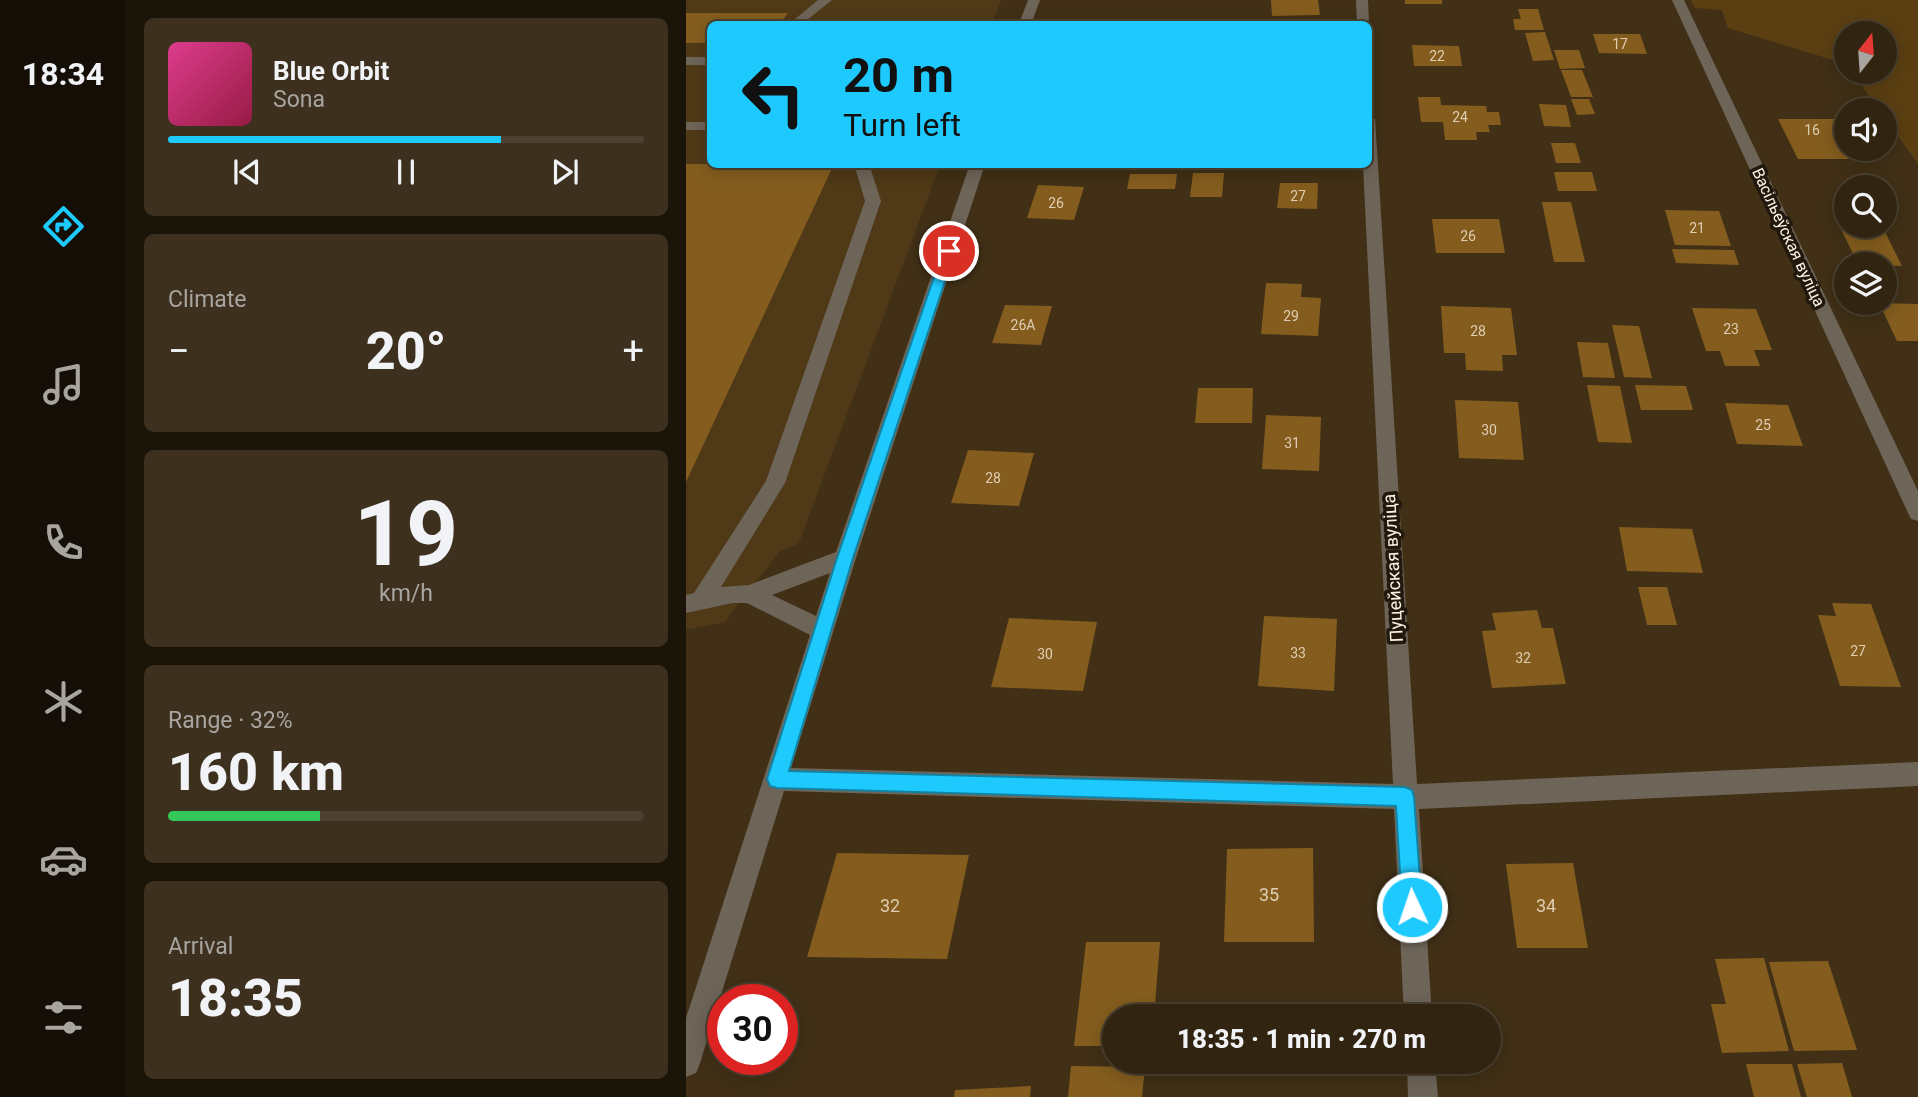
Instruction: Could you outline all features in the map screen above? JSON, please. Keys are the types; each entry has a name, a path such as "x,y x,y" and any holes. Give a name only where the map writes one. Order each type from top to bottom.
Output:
{"street":[{"path":"799,21 826,0"},
{"path":"1026,21 1034,0"},
{"path":"1362,0 1363,21"},
{"name":"Васільеўская вуліца","path":"1678,0 1918,513"},
{"path":"686,61 707,61"},
{"path":"686,126 707,126"},
{"path":"694,603 775,483 873,201 862,168"},
{"path":"686,1063 777,779 821,631 977,168"},
{"name":"Пуцейская вуліца","path":"1371,168 1417,1004"},
{"path":"694,603 733,594 749,594 845,558"},
{"path":"749,594 821,631"},
{"path":"777,779 1405,797 1918,774"},
{"path":"1422,1074 1423,1097"}],"shaded area":[{"path":"686,0 1001,0 993,21 707,21 707,168 939,168 799,543 779,552 725,622 686,630"},
{"path":"1691,0 1918,0 1918,164 1897,135 1897,98 1870,98 1861,84 1897,84 1897,21 1834,21 1834,60 1728,28 1722,10 1695,8"}],"building":[{"path":"1271,0 1318,0 1320,15 1272,16"},
{"path":"1405,0 1442,0 1442,4 1405,4"},
{"path":"1518,9 1538,9 1544,30 1515,30 1513,19 1521,19"},
{"path":"686,13 788,13 782,21 707,21 707,43 686,43"},
{"path":"1545,32 1554,60 1533,61 1525,33"},
{"path":"1593,34 1640,34 1647,54 1599,53"},
{"path":"1412,45 1459,46 1462,66 1414,66"},
{"path":"1554,50 1579,50 1585,68 1560,69"},
{"path":"1561,70 1582,70 1593,97 1571,97"},
{"path":"1418,97 1440,97 1441,105 1486,106 1487,112 1499,112 1501,125 1488,125 1490,132 1476,132 1477,140 1445,140 1443,122 1421,122"},
{"path":"1571,99 1589,99 1595,114 1577,115"},
{"path":"1539,104 1566,105 1571,127 1544,126"},
{"path":"1778,119 1834,119 1834,159 1798,159"},
{"path":"1551,143 1575,143 1581,163 1556,163"},
{"path":"686,164 707,164 707,168 832,168 686,482"},
{"path":"1554,172 1592,172 1597,191 1558,191"},
{"path":"1193,173 1224,173 1222,197 1190,197"},
{"path":"1130,174 1177,174 1175,189 1127,189"},
{"path":"1280,183 1318,183 1317,209 1277,208"},
{"path":"1038,185 1084,187 1074,220 1027,218"},
{"path":"1542,202 1571,202 1585,262 1554,262"},
{"path":"1665,210 1719,211 1731,246 1675,245"},
{"path":"1432,219 1499,219 1505,253 1436,253"},
{"path":"1845,238 1888,238 1895,252 1852,252"},
{"path":"1672,249 1734,250 1739,265 1676,263"},
{"path":"1266,283 1302,284 1301,297 1321,298 1318,336 1261,334"},
{"path":"1897,303 1918,304 1918,341 1897,341 1885,315 1897,315"},
{"path":"1005,305 1052,306 1041,345 992,343"},
{"path":"1441,306 1511,308 1517,355 1502,355 1503,371 1466,370 1465,353 1444,353"},
{"path":"1692,308 1756,309 1772,350 1754,350 1760,366 1725,366 1720,351 1706,351"},
{"path":"1612,325 1639,326 1652,378 1624,377"},
{"path":"1577,342 1608,343 1615,378 1583,377"},
{"path":"1587,385 1620,386 1632,443 1598,442"},
{"path":"1635,385 1686,386 1693,410 1641,410"},
{"path":"1198,388 1253,388 1252,423 1195,423"},
{"path":"1455,400 1518,402 1524,460 1459,458"},
{"path":"1725,403 1788,405 1803,446 1737,444"},
{"path":"1266,415 1321,417 1319,471 1262,469"},
{"path":"968,450 1034,453 1019,506 951,503"},
{"path":"1619,527 1692,529 1703,573 1627,571"},
{"path":"1638,587 1667,587 1677,625 1647,625"},
{"path":"1832,603 1871,604 1901,687 1840,686 1818,615 1836,616"},
{"path":"1537,610 1542,628 1553,628 1566,684 1492,688 1482,631 1496,630 1492,613"},
{"path":"1264,616 1337,619 1334,691 1258,686"},
{"path":"1009,618 1097,622 1083,691 991,687"},
{"path":"1313,848 1314,942 1224,942 1227,849"},
{"path":"837,853 969,855 947,959 807,957"},
{"path":"1573,863 1588,948 1517,948 1506,864"},
{"path":"1086,942 1160,942 1155,1004 1102,1004 1102,1046 1074,1046"},
{"path":"1764,958 1789,1051 1722,1053 1711,1004 1726,1004 1715,959"},
{"path":"1828,961 1857,1050 1794,1051 1769,962"},
{"path":"1842,1063 1852,1097 1807,1097 1797,1064"},
{"path":"1746,1064 1792,1064 1801,1097 1754,1097"},
{"path":"1071,1066 1102,1066 1102,1074 1144,1074 1142,1097 1068,1097"},
{"path":"1031,1086 1030,1097 954,1097 955,1090"}],"route":[{"path":"949,251 821,631 777,779 1405,797 1412,907"}]}
